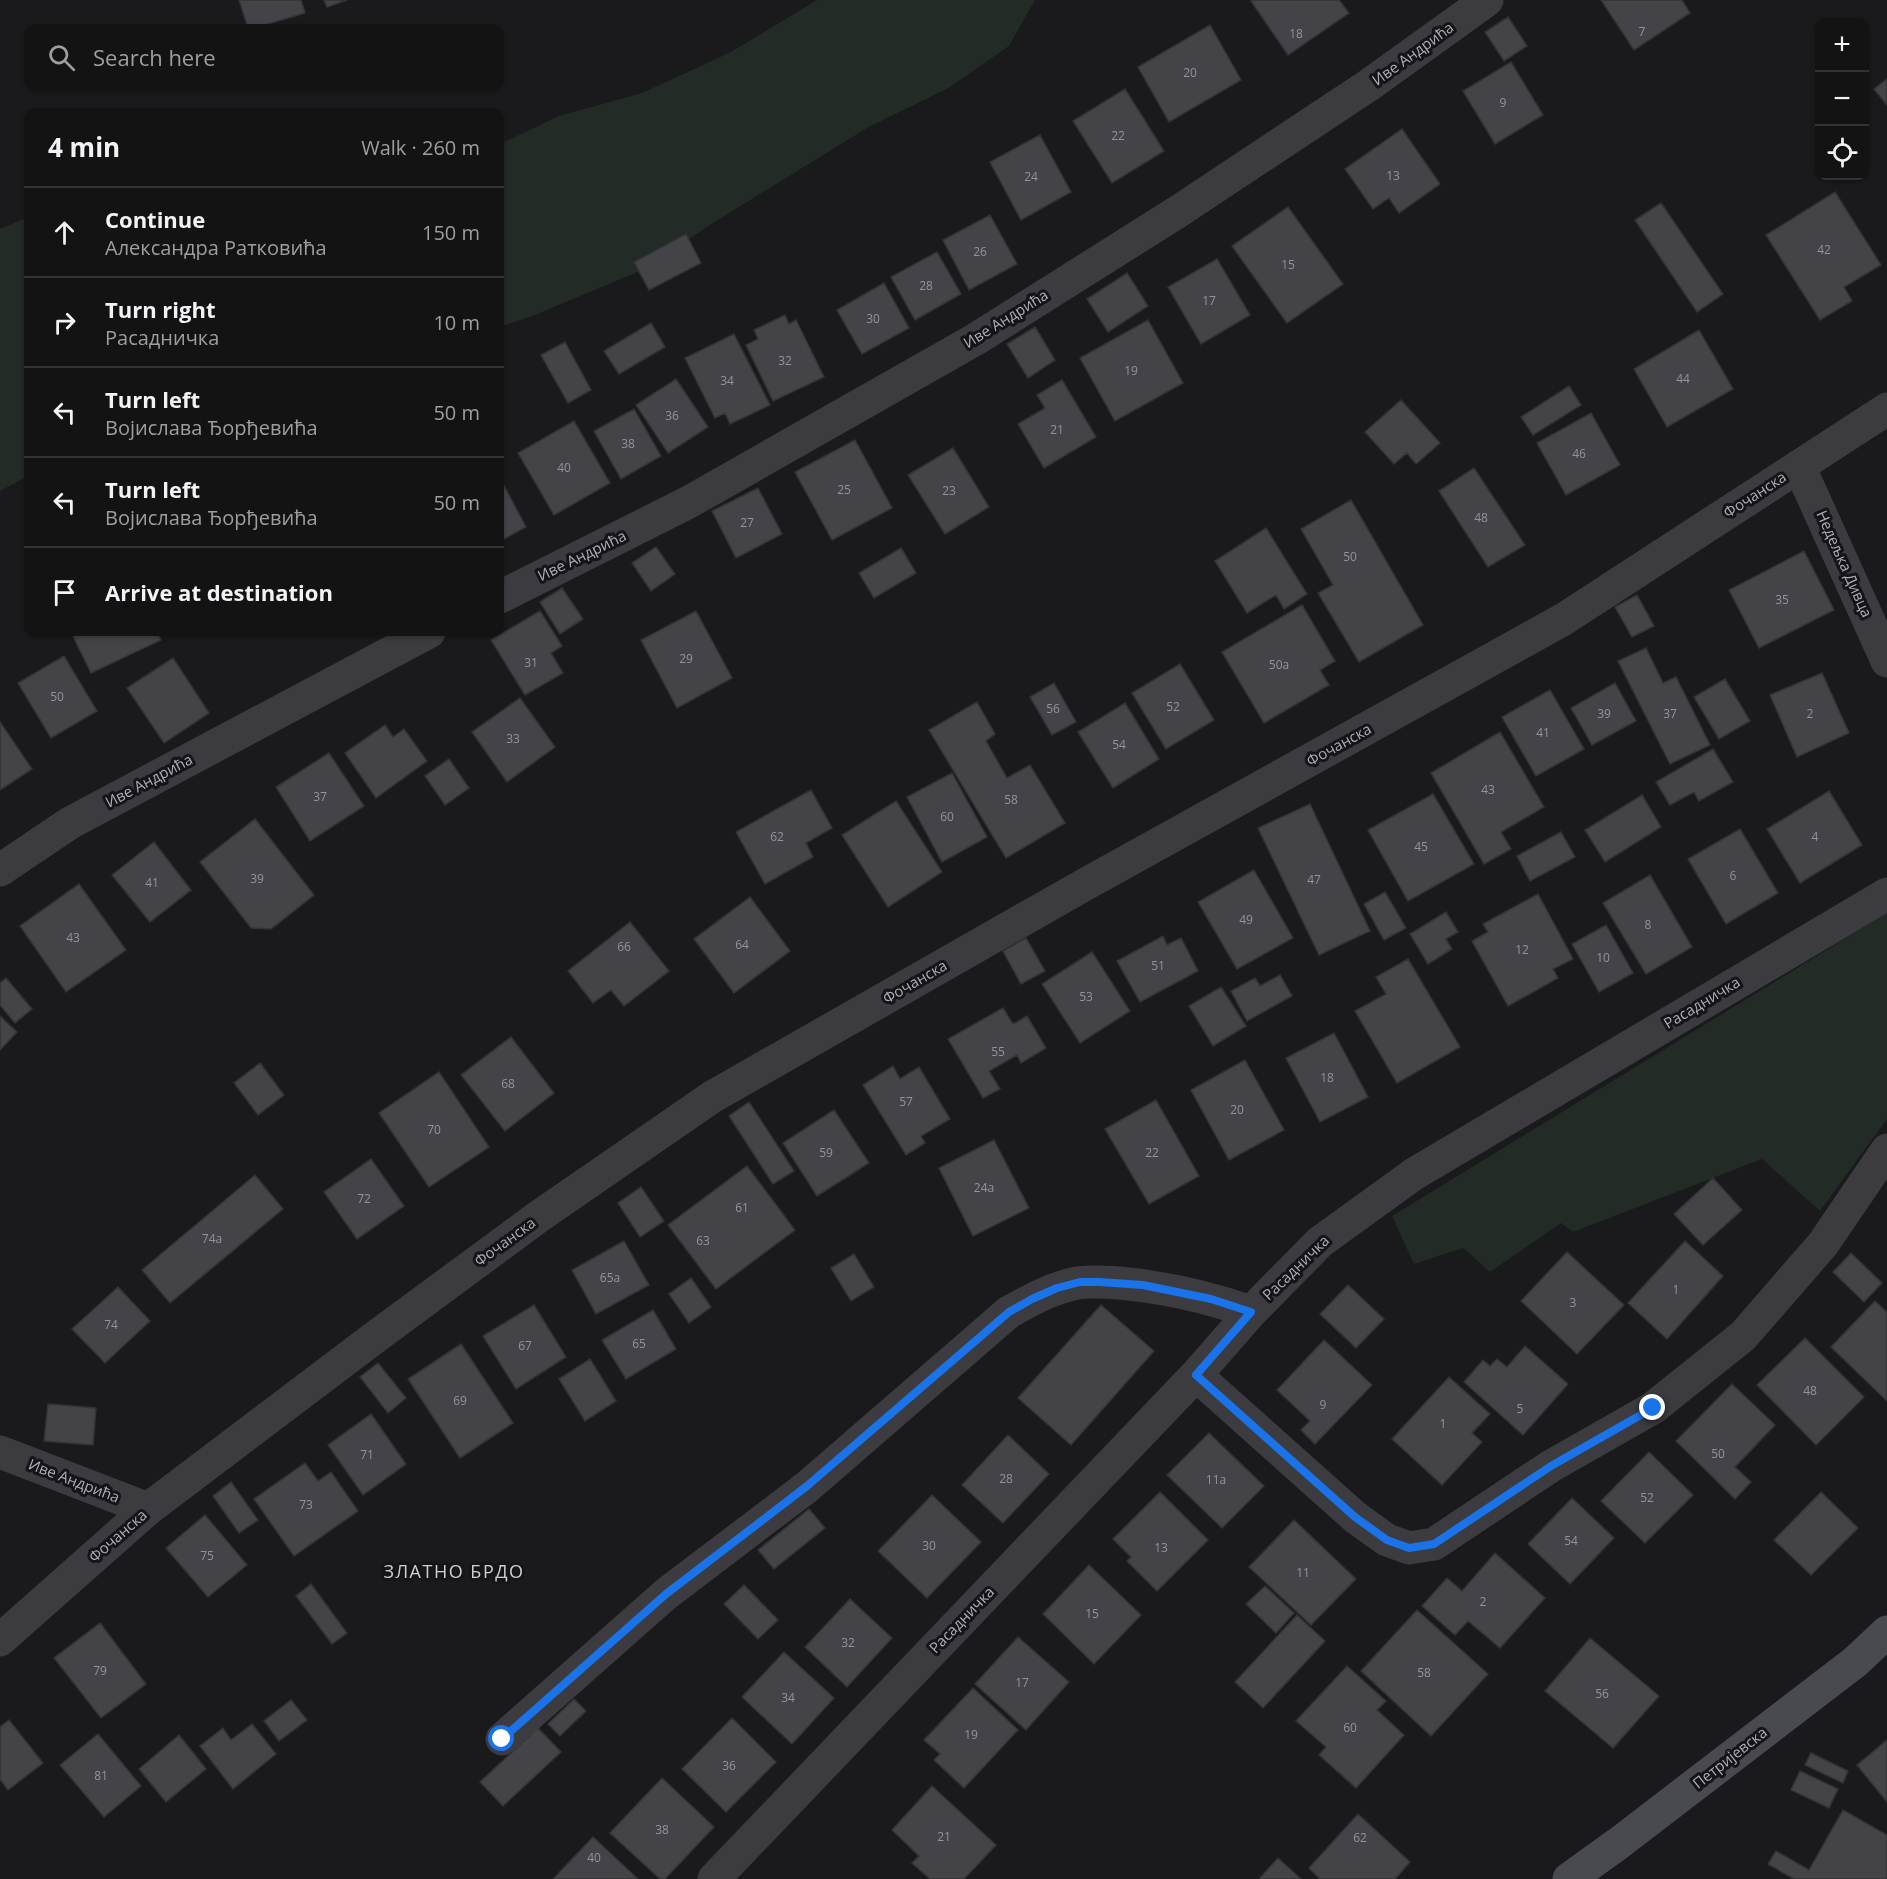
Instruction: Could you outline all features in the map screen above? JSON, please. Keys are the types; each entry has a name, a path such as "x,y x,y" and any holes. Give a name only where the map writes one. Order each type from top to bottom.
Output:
{"main road":[{"name":"Петријевска","path":"1569,1879 1855,1662 1887,1632"}],"street":[{"name":"Иве Андрића","path":"504,595 689,502 976,339 1279,145 1369,85 1487,0"},
{"name":"Фочанска","path":"0,1640 148,1509 519,1231 712,1097 1092,881 1564,619 1887,409"},
{"name":"Недељка Дивца","path":"1799,466 1887,661"},
{"name":"Иве Андрића","path":"0,870 70,823 421,636"},
{"name":"Расадничка","path":"714,1879 1196,1375 1251,1312 1320,1242 1414,1174 1887,894"},
{"path":"1196,1375 1355,1517 1387,1540 1409,1548 1434,1544 1551,1466 1653,1408 1743,1336 1823,1244 1887,1150"},
{"path":"502,1739 666,1594 807,1486 1009,1312 1024,1303 1057,1288 1080,1282 1099,1282 1143,1285 1211,1299 1251,1312"},
{"name":"Иве Андрића","path":"0,1452 148,1509"}],"shaded area":[{"path":"817,0 1035,0 1009,46 950,87 867,128 713,223 642,270 504,326 504,142 559,116 642,93 731,52"},
{"path":"24,219 24,478 0,491 0,229"},
{"path":"1887,913 1887,1119 1820,1211 1762,1159 1573,1232 1561,1223 1490,1272 1463,1248 1414,1264 1392,1216"}],"building":[{"path":"239,0 301,0 305,13 268,24 247,24"},
{"path":"324,0 347,0 327,7"},
{"path":"1339,0 1349,13 1288,55 1251,1"},
{"path":"1601,0 1682,0 1690,13 1634,50"},
{"path":"1508,17 1527,46 1504,61 1485,32"},
{"path":"1210,25 1241,80 1169,122 1138,67"},
{"path":"1511,62 1543,115 1495,144 1463,91"},
{"path":"1887,79 1887,105 1874,89"},
{"path":"1125,89 1164,151 1112,183 1073,121"},
{"path":"1402,129 1440,184 1399,213 1389,198 1373,209 1345,169"},
{"path":"1040,135 1071,192 1021,220 990,162"},
{"path":"1835,192 1881,265 1844,287 1852,301 1820,320 1766,235"},
{"path":"1661,203 1723,294 1697,312 1635,220"},
{"path":"1288,207 1343,284 1287,323 1232,246"},
{"path":"990,215 1017,264 969,290 943,240"},
{"path":"686,234 701,263 649,290 634,262"},
{"path":"937,252 961,294 915,320 891,277"},
{"path":"1217,259 1250,315 1201,344 1168,287"},
{"path":"1127,273 1148,306 1108,332 1087,299"},
{"path":"884,283 909,328 862,354 837,310"},
{"path":"785,315 789,324 796,320 824,377 773,401 746,345 758,339 754,330"},
{"path":"1148,320 1183,383 1115,421 1080,358"},
{"path":"651,323 665,347 619,374 604,351"},
{"path":"1035,327 1055,360 1028,378 1007,344"},
{"path":"1699,330 1733,389 1667,427 1634,369"},
{"path":"734,334 770,405 730,424 725,413 715,418 685,358"},
{"path":"565,342 591,390 568,403 541,355"},
{"path":"676,379 708,427 668,453 636,405"},
{"path":"1062,380 1096,437 1044,468 1018,424 1045,408 1037,395"},
{"path":"1569,386 1581,405 1533,435 1521,417"},
{"path":"1401,400 1440,443 1416,464 1407,453 1394,464 1365,432"},
{"path":"634,409 661,456 621,479 594,431"},
{"path":"1591,413 1620,465 1566,495 1537,443"},
{"path":"574,421 610,483 554,515 518,453"},
{"path":"855,440 892,508 832,540 795,472"},
{"path":"953,448 989,507 945,534 908,475"},
{"path":"1474,468 1525,545 1488,567 1439,491"},
{"path":"504,486 526,527 504,539"},
{"path":"758,488 782,534 736,558 712,511"},
{"path":"1351,500 1423,625 1359,662 1318,593 1333,585 1301,529"},
{"path":"1266,528 1307,594 1284,609 1276,595 1247,613 1215,561"},
{"path":"656,547 675,574 651,591 632,563"},
{"path":"901,548 916,573 874,598 859,573"},
{"path":"1804,551 1834,610 1759,648 1729,590"},
{"path":"562,588 583,619 560,634 540,602"},
{"path":"1637,595 1654,626 1632,637 1615,607"},
{"path":"1302,605 1335,661 1320,670 1329,685 1264,723 1222,652"},
{"path":"540,611 562,646 551,653 563,673 525,695 491,640 498,636 504,636 504,632"},
{"path":"696,611 732,678 677,708 641,640"},
{"path":"73,636 159,636 161,640 91,673"},
{"path":"1646,648 1663,683 1676,677 1710,745 1670,764 1618,661"},
{"path":"64,656 97,711 51,738 18,683"},
{"path":"173,658 209,713 164,743 127,688"},
{"path":"1180,664 1214,720 1166,749 1132,693"},
{"path":"1822,673 1849,733 1797,757 1770,695"},
{"path":"1725,679 1750,721 1719,739 1694,697"},
{"path":"1054,683 1076,722 1052,735 1030,697"},
{"path":"1615,683 1636,721 1592,745 1571,708"},
{"path":"1550,690 1584,749 1536,776 1502,717"},
{"path":"520,698 555,747 507,782 472,732"},
{"path":"977,702 995,734 986,741 1007,778 1030,765 1065,823 1006,858 929,730"},
{"path":"1125,703 1159,759 1113,788 1078,732"},
{"path":"0,722 32,769 0,790"},
{"path":"385,725 393,737 404,729 427,761 376,798 345,753"},
{"path":"1500,732 1544,807 1501,832 1511,849 1484,864 1431,773"},
{"path":"1713,749 1733,782 1699,801 1694,792 1670,805 1656,782"},
{"path":"329,753 364,806 310,841 276,787"},
{"path":"449,759 469,788 445,805 425,776"},
{"path":"952,773 987,837 942,862 907,797"},
{"path":"811,790 832,828 806,843 813,857 765,884 736,832"},
{"path":"1829,791 1862,845 1800,883 1767,829"},
{"path":"1433,794 1474,864 1408,901 1368,830"},
{"path":"1642,795 1661,827 1605,862 1585,830"},
{"path":"896,801 942,872 888,907 842,835"},
{"path":"1310,804 1370,931 1319,955 1258,828"},
{"path":"255,819 314,895 271,929 251,928 200,862"},
{"path":"1740,829 1778,893 1726,924 1688,859"},
{"path":"1561,832 1575,857 1530,881 1517,856"},
{"path":"154,842 191,890 150,922 112,875"},
{"path":"1254,870 1293,938 1237,969 1198,902"},
{"path":"1650,875 1692,947 1646,974 1603,903"},
{"path":"79,884 126,950 66,992 20,926"},
{"path":"1385,892 1406,928 1384,940 1364,904"},
{"path":"1538,894 1573,959 1553,969 1558,978 1508,1006 1472,941 1488,932 1483,924"},
{"path":"750,897 790,951 734,993 694,939"},
{"path":"1446,912 1458,932 1446,939 1452,949 1428,964 1410,934"},
{"path":"630,922 669,971 624,1006 611,990 593,1003 568,971"},
{"path":"1606,925 1633,973 1599,992 1572,944"},
{"path":"1163,936 1167,945 1181,938 1198,971 1140,1002 1117,961"},
{"path":"1026,938 1045,971 1021,984 1003,951"},
{"path":"1092,952 1130,1011 1080,1043 1042,984"},
{"path":"1408,959 1460,1047 1397,1083 1355,1011 1386,994 1376,977"},
{"path":"1280,975 1292,996 1247,1021 1231,991 1255,978 1260,986"},
{"path":"6,978 32,1009 15,1023 0,1005 0,983"},
{"path":"1221,987 1246,1026 1213,1046 1189,1006"},
{"path":"1003,1008 1013,1024 1027,1016 1046,1048 1021,1063 1017,1055 989,1071 1000,1089 983,1098 948,1039"},
{"path":"0,1016 17,1032 0,1050"},
{"path":"1334,1033 1368,1097 1320,1122 1286,1058"},
{"path":"511,1037 554,1093 505,1131 461,1075"},
{"path":"1245,1060 1284,1130 1229,1160 1191,1090"},
{"path":"260,1063 284,1095 258,1115 234,1083"},
{"path":"893,1066 900,1079 919,1067 950,1119 921,1136 925,1143 906,1155 863,1085"},
{"path":"439,1072 489,1147 429,1187 379,1113"},
{"path":"1156,1100 1199,1176 1149,1204 1105,1129"},
{"path":"749,1102 794,1171 773,1184 729,1116"},
{"path":"834,1110 869,1163 817,1196 783,1143"},
{"path":"994,1140 1029,1208 973,1236 939,1168"},
{"path":"371,1159 404,1206 357,1239 324,1192"},
{"path":"747,1166 795,1230 716,1289 668,1225"},
{"path":"255,1175 283,1209 170,1303 142,1270"},
{"path":"1713,1178 1742,1210 1703,1245 1674,1214"},
{"path":"641,1187 664,1221 640,1237 618,1203"},
{"path":"624,1241 649,1285 596,1314 572,1270"},
{"path":"1685,1241 1723,1276 1667,1339 1628,1303"},
{"path":"1567,1252 1624,1305 1577,1354 1521,1301"},
{"path":"1851,1253 1882,1283 1864,1302 1833,1272"},
{"path":"854,1254 874,1287 851,1301 831,1268"},
{"path":"691,1278 711,1307 689,1323 669,1294"},
{"path":"1348,1285 1384,1319 1356,1348 1320,1314"},
{"path":"118,1287 150,1321 105,1363 72,1329"},
{"path":"1875,1301 1887,1312 1887,1401 1831,1347"},
{"path":"534,1305 566,1357 516,1389 483,1336"},
{"path":"1101,1305 1154,1351 1071,1445 1018,1398"},
{"path":"653,1310 676,1349 626,1379 602,1340"},
{"path":"1805,1338 1864,1397 1816,1445 1757,1385"},
{"path":"1324,1340 1372,1385 1315,1444 1301,1430 1310,1421 1277,1390"},
{"path":"461,1344 513,1423 460,1458 408,1379"},
{"path":"1525,1346 1568,1384 1523,1435 1464,1382 1483,1360 1490,1366 1497,1359 1507,1367"},
{"path":"590,1359 616,1401 585,1421 559,1379"},
{"path":"378,1363 406,1398 388,1413 360,1377"},
{"path":"1449,1377 1490,1414 1472,1433 1482,1442 1442,1485 1392,1439"},
{"path":"1732,1384 1775,1425 1735,1467 1751,1482 1735,1499 1676,1441"},
{"path":"48,1404 96,1408 93,1445 44,1441"},
{"path":"371,1414 406,1464 363,1495 328,1445"},
{"path":"1209,1433 1264,1486 1222,1528 1167,1475"},
{"path":"1008,1435 1049,1474 1003,1523 962,1485"},
{"path":"1649,1452 1693,1495 1645,1543 1601,1501"},
{"path":"305,1463 318,1481 331,1472 358,1511 294,1556 254,1499"},
{"path":"231,1482 258,1520 239,1533 213,1496"},
{"path":"1160,1492 1208,1540 1157,1591 1127,1561 1131,1557 1113,1539"},
{"path":"1821,1492 1858,1528 1811,1575 1774,1540"},
{"path":"932,1495 981,1542 927,1598 878,1551"},
{"path":"1572,1498 1614,1538 1570,1584 1528,1544"},
{"path":"809,1509 825,1528 774,1569 758,1550"},
{"path":"205,1515 247,1565 208,1597 166,1548"},
{"path":"1294,1520 1356,1579 1311,1625 1249,1567"},
{"path":"1495,1553 1545,1598 1500,1648 1468,1621 1455,1635 1422,1606 1447,1578 1462,1591"},
{"path":"1089,1565 1141,1615 1094,1664 1043,1614"},
{"path":"311,1584 347,1633 332,1644 296,1596"},
{"path":"744,1585 778,1620 758,1639 724,1604"},
{"path":"1265,1586 1294,1613 1276,1633 1246,1604"},
{"path":"850,1599 892,1638 847,1687 805,1647"},
{"path":"1417,1610 1488,1674 1431,1736 1361,1671"},
{"path":"1297,1615 1325,1641 1263,1708 1235,1682"},
{"path":"100,1623 146,1684 101,1718 54,1658"},
{"path":"1018,1637 1069,1682 1026,1730 975,1684"},
{"path":"1590,1638 1659,1696 1613,1748 1545,1691"},
{"path":"784,1652 834,1698 792,1744 742,1697"},
{"path":"1347,1666 1386,1701 1377,1710 1404,1735 1356,1788 1319,1755 1326,1747 1296,1721"},
{"path":"973,1688 1018,1730 964,1788 934,1760 940,1754 924,1740"},
{"path":"574,1699 586,1711 560,1736 548,1724"},
{"path":"291,1700 307,1720 279,1741 264,1721"},
{"path":"732,1718 776,1762 726,1812 682,1769"},
{"path":"9,1720 43,1763 8,1790 0,1779 0,1727"},
{"path":"252,1724 276,1754 233,1789 200,1746 223,1728 231,1740"},
{"path":"538,1728 561,1752 503,1806 480,1782"},
{"path":"98,1734 141,1786 104,1817 60,1765"},
{"path":"179,1735 206,1769 166,1802 139,1769"},
{"path":"1887,1740 1887,1802 1857,1765"},
{"path":"1811,1753 1848,1771 1843,1783 1805,1765"},
{"path":"1800,1771 1838,1789 1829,1808 1791,1790"},
{"path":"662,1778 714,1827 665,1879 660,1879 610,1833"},
{"path":"932,1786 996,1845 964,1879 930,1879 912,1863 919,1856 892,1830"},
{"path":"1843,1810 1887,1835 1887,1879 1794,1879 1768,1864 1776,1851 1809,1870"},
{"path":"1358,1814 1410,1862 1395,1879 1320,1879 1309,1868"},
{"path":"593,1837 638,1879 553,1879"},
{"path":"1278,1858 1301,1879 1259,1879"}],"district":[{"name":"ЗЛАТНО БРДО","path":"454,1572"}],"route":[{"path":"502,1739 666,1594 807,1486 1009,1312 1057,1288 1080,1282 1143,1285 1211,1299 1251,1312 1196,1375 1355,1517 1387,1540 1409,1548 1434,1544 1551,1466 1653,1408"}]}
